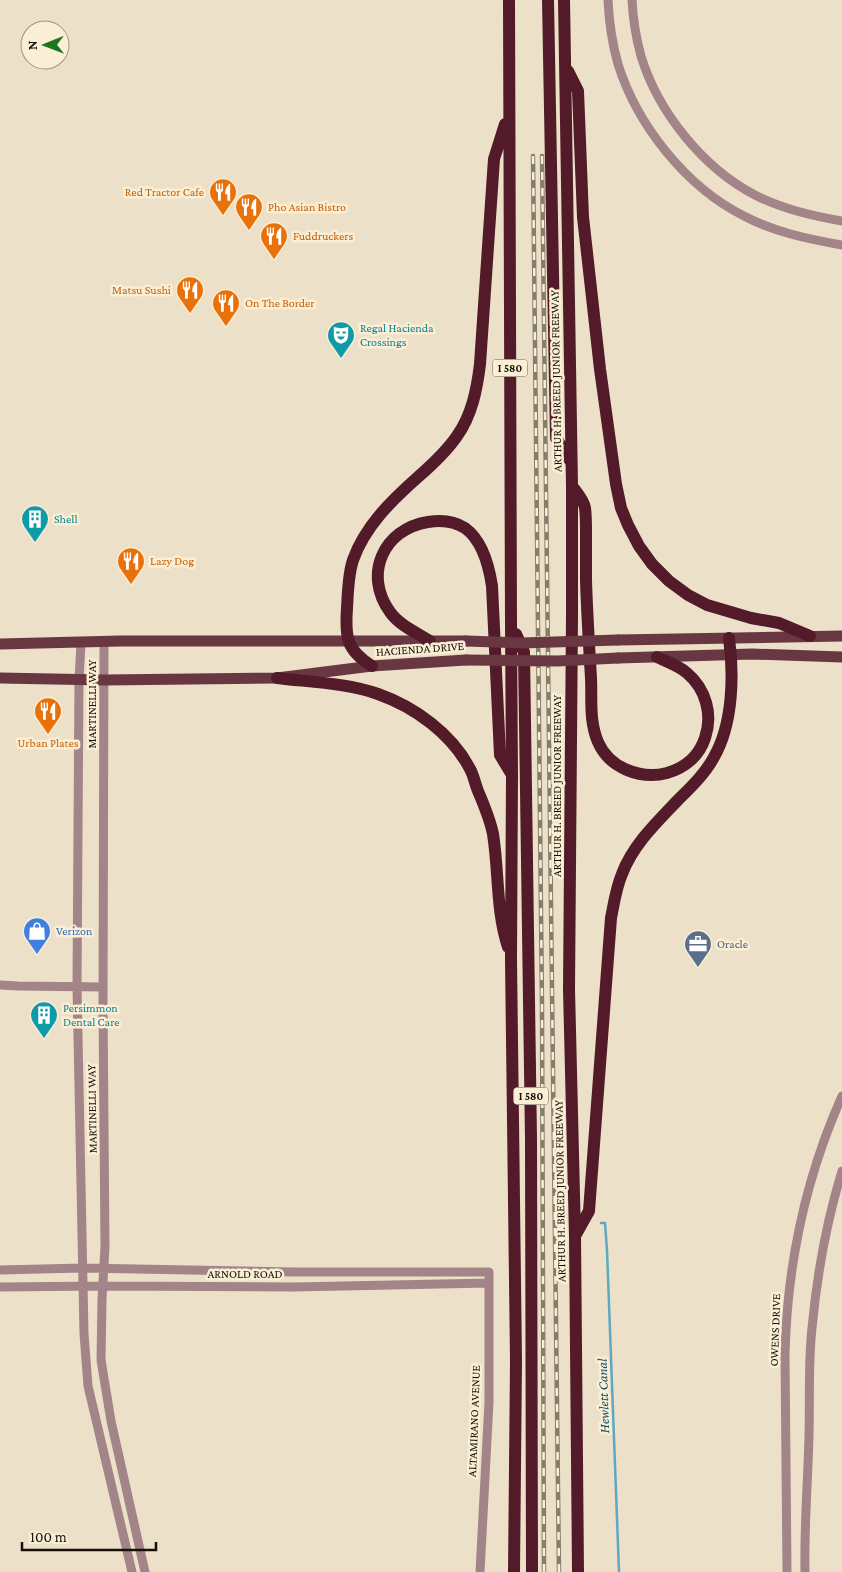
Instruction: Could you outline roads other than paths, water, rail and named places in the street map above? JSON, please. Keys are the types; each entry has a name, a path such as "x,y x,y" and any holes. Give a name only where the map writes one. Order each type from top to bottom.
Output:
{"highway":[{"name":"I 580","path":"509,0 511,960 516,1361 514,1572"},
{"path":"548,0 556,438 571,462"},
{"name":"ARTHUR H. BREED JUNIOR FREEWAY","path":"564,0 572,486 569,989 575,1236 578,1572"},
{"path":"566,66 578,91 583,217 599,359 616,484 621,508 628,525 639,546 652,564 688,595 707,605 751,618 779,623 810,636"},
{"path":"372,666 352,650 346,626 348,582 353,560 371,525 443,455 458,434 469,413 476,389 480,364 494,159 509,112"},
{"path":"572,486 585,506 587,626 593,728 598,744 607,756 620,766 647,776 661,775 686,765 697,753 705,739 708,724 708,709 704,694 696,682 687,673 657,657"},
{"path":"430,641 402,624 391,613 382,599 378,584 378,568 384,550 394,537 417,524 442,520 465,528 482,550 489,565 492,586 500,755 512,775"},
{"name":"I 580","path":"511,623 524,652 531,1148 532,1572"},
{"path":"575,1236 589,1211 611,918 615,896 622,873 634,850 702,774 714,758 721,743 730,704 732,655 729,638"},
{"path":"276,678 353,688 399,702 422,716 441,732 457,750 470,770 488,813 493,835 502,929 511,960"}],"main road":[{"name":"HACIENDA DRIVE","path":"0,644 349,640 521,643 842,636"},
{"name":"HACIENDA DRIVE","path":"0,678 104,680 276,678 372,666 466,660 538,661 732,655 842,657"}],"street":[{"path":"608,0 610,27 618,64 632,98 648,127 667,153 683,170 714,198 743,216 774,230 842,245"},
{"path":"632,0 634,23 641,57 654,88 685,137 705,158 754,195 810,216 842,221"},
{"name":"MARTINELLI WAY","path":"104,642 103,986 105,1247 101,1360 111,1422 145,1572"},
{"name":"MARTINELLI WAY","path":"81,643 79,680 77,986 84,1334 88,1386 132,1572"},
{"path":"0,984 18,986 103,986"},
{"name":"OWENS DRIVE","path":"787,1572 785,1346 791,1266 807,1190 822,1145 842,1096"},
{"path":"805,1572 812,1329 819,1269 826,1231 842,1172"},
{"name":"ARNOLD ROAD","path":"0,1270 83,1268 294,1272 489,1272"},
{"name":"ALTAMIRANO AVENUE","path":"480,1572 489,1402 489,1272"},
{"name":"ARNOLD ROAD","path":"0,1287 294,1287 489,1283"}],"waterway":[{"name":"Hewlett Canal","path":"601,1223 605,1223 607,1250 619,1572"}],"railway":[{"path":"533,156 542,1006 544,1572"},
{"path":"542,156 559,1572"}],"place":[{"name":"Red Tractor Cafe","path":"223,216"},
{"name":"Pho Asian Bistro","path":"249,231"},
{"name":"Fuddruckers","path":"274,260"},
{"name":"Matsu Sushi","path":"190,314"},
{"name":"On The Border","path":"226,327"},
{"name":"Regal Hacienda Crossings","path":"341,359"},
{"name":"Shell","path":"35,543"},
{"name":"Lazy Dog","path":"131,585"},
{"name":"Urban Plates","path":"48,735"},
{"name":"Verizon","path":"37,955"},
{"name":"Oracle","path":"698,968"},
{"name":"Persimmon Dental Care","path":"44,1039"}]}
